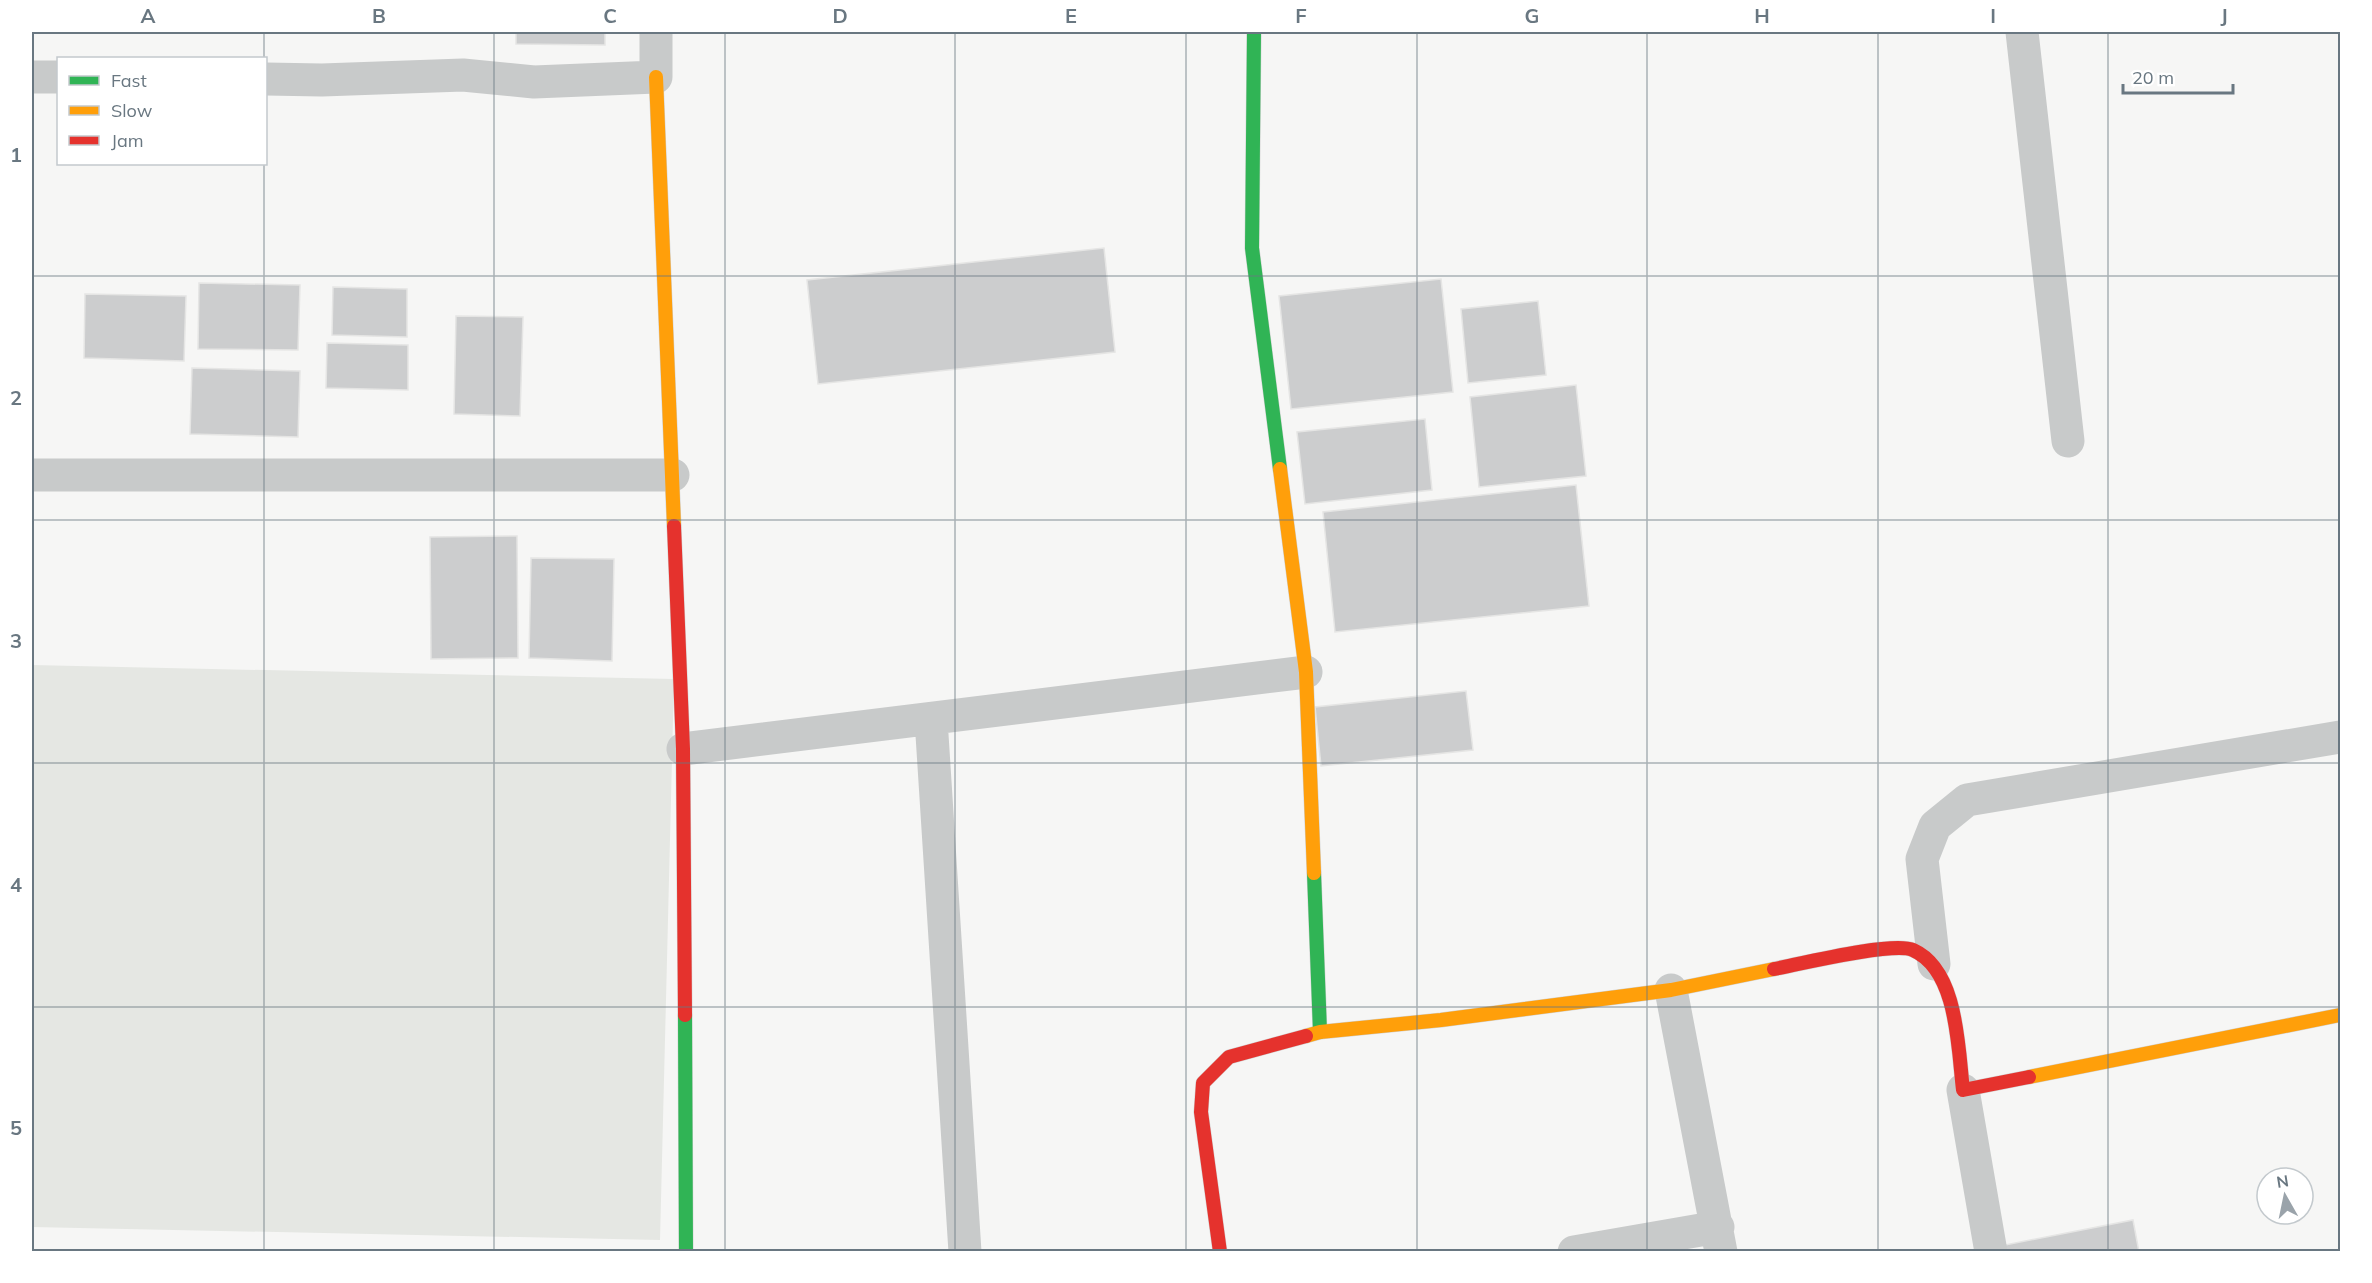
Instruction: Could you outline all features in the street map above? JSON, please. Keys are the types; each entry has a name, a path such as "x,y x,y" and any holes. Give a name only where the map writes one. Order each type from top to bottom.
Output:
{"street":[{"path":"656,32 683,749 686,1251"},
{"path":"1254,32 1252,248 1306,672 1320,1032"},
{"path":"2022,32 2068,441"},
{"path":"267,79 322,80 463,75 534,82 656,77"},
{"path":"32,77 57,77"},
{"path":"32,475 673,475"},
{"path":"683,749 1306,672"},
{"path":"932,719 965,1251"},
{"path":"1992,1251 1950,997 1934,964 1922,860 1935,826 1967,801 2340,737"},
{"path":"1220,1251 1201,1112 1203,1083 1229,1057 1320,1032 1441,1020 1671,990 1876,949 1912,948 1934,964"},
{"path":"1574,1251 1720,1239 1671,990"},
{"path":"1964,1089 2340,1015"}],"shaded area":[{"path":"32,665 674,679 660,1240 32,1227"}],"building":[{"path":"516,32 605,32 605,45 516,44"},
{"path":"1104,248 1115,352 818,384 807,280"},
{"path":"1441,279 1453,392 1291,409 1279,296"},
{"path":"199,283 300,285 298,350 198,349"},
{"path":"333,287 407,289 407,337 332,335"},
{"path":"85,294 186,296 184,361 84,358"},
{"path":"1538,301 1546,375 1468,383 1461,309"},
{"path":"456,316 523,317 520,416 454,414"},
{"path":"327,343 408,345 408,390 326,388"},
{"path":"192,368 300,371 298,437 190,434"},
{"path":"1576,385 1586,476 1479,487 1470,397"},
{"path":"1425,419 1432,490 1305,504 1297,432"},
{"path":"1576,485 1589,606 1335,632 1323,512"},
{"path":"517,536 518,658 431,659 430,537"},
{"path":"531,558 614,559 612,661 529,658"},
{"path":"1466,691 1473,750 1321,766 1315,707"},
{"path":"2133,1220 2139,1252 2001,1252 2000,1246"}],"traffic: fast":[{"path":"1254,32 1252,248 1280,469"},
{"path":"1314,873 1320,1032"},
{"path":"685,1015 686,1252"}],"traffic: slow":[{"path":"656,77 674,526"},
{"path":"1280,469 1306,672 1314,873"},
{"path":"1306,1036 1320,1032 1441,1020 1671,990 1774,969"},
{"path":"2029,1077 2340,1015"}],"traffic: jam":[{"path":"674,526 683,749 685,1015"},
{"path":"1774,969 1886,948 1913,950 1928,960 1939,974 1947,992 1957,1033 1963,1090 2029,1077"},
{"path":"1220,1252 1201,1112 1203,1083 1229,1057 1306,1036"}]}
